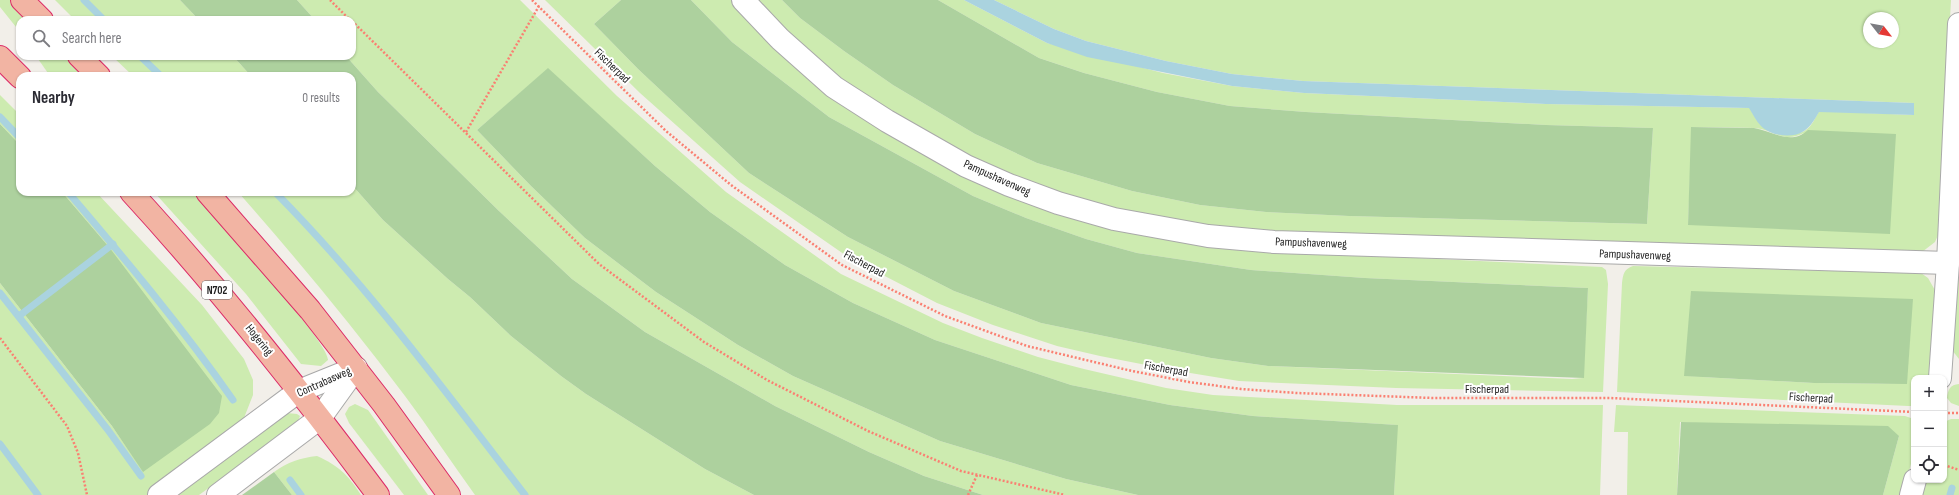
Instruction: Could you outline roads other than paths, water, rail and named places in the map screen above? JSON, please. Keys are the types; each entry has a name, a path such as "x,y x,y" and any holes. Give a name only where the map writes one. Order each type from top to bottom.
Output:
{"highway":[{"path":"22,0 38,16"},
{"path":"0,57 16,73"},
{"path":"83,60 95,72"},
{"name":"Hogering","path":"135,196 184,251 299,391 378,495"},
{"path":"210,196 310,310 356,368 449,495"}],"street":[{"name":"Pampushavenweg","path":"742,0 780,39 834,87 887,121 966,166 1009,185 1058,203 1114,219 1208,236 1274,242 1948,263"},
{"path":"1940,375 1948,263 1959,24"},
{"name":"Contrabasweg","path":"159,495 299,391 356,368"},
{"name":"Contrabasweg","path":"218,495 320,418 356,368"},
{"path":"1911,495 1914,483"}],"water":[{"path":"964,0 994,0 1054,29 1086,41 1166,61 1232,74 1303,81 1914,103 1914,115 1819,112 1811,125 1804,131 1788,136 1776,134 1765,129 1761,126 1749,108 1546,104 1304,93 1232,86 1087,57 1047,43"}],"waterway":[{"path":"84,0 100,16"},
{"path":"144,60 157,72"},
{"path":"0,117 16,134"},
{"path":"71,196 132,268 214,373 233,400"},
{"path":"279,196 309,227 373,301 435,378 525,495"},
{"path":"19,316 113,244"},
{"path":"0,293 108,430 141,476"},
{"path":"0,444 38,495"},
{"path":"290,480 301,495"},
{"path":"1950,495 1952,488"}]}
